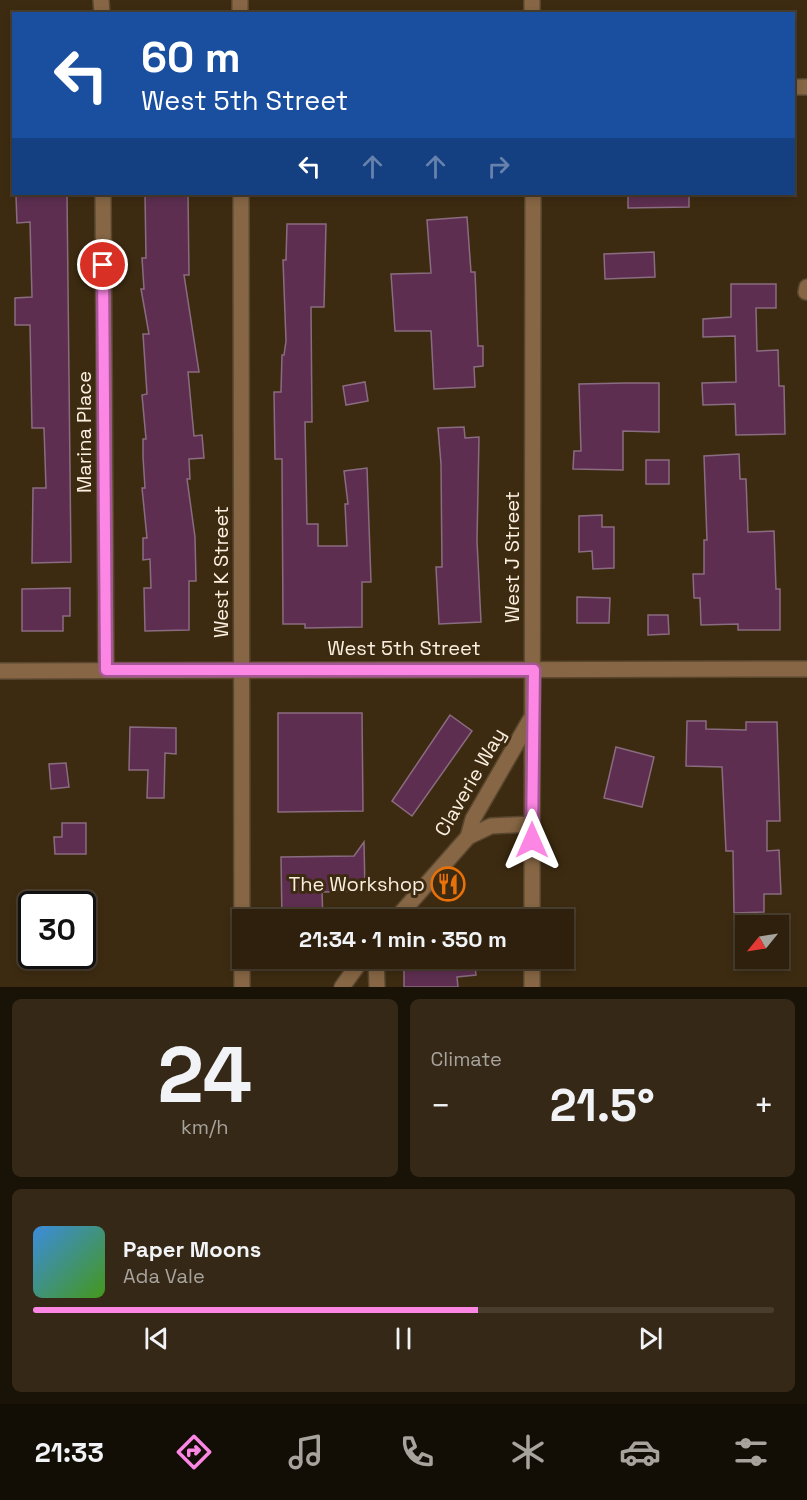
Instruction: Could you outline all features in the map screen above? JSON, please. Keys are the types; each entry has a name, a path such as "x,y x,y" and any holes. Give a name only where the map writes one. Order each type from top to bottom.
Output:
{"street":[{"name":"Marina Place","path":"103,195 106,670"},
{"name":"West K Street","path":"241,195 242,987"},
{"name":"West J Street","path":"532,909 533,195"},
{"name":"West 5th Street","path":"0,671 807,669"},
{"name":"Claverie Way","path":"405,909 468,837 473,819 532,717"},
{"path":"468,837 491,826 532,824"},
{"path":"342,987 355,969"},
{"path":"377,969 378,987"},
{"path":"532,969 532,987"}],"building":[{"path":"67,195 71,562 32,563 33,488 46,488 44,428 32,428 30,325 15,325 15,298 32,297 30,222 17,223 16,196"},
{"path":"145,195 188,195 189,275 184,275 199,372 188,372 194,436 202,435 204,458 189,459 190,479 187,479 195,537 196,581 189,581 189,630 145,631 144,588 151,588 150,559 143,560 143,538 147,538 142,488 145,488 143,439 146,439 142,395 147,394 143,334 149,334 141,289 144,289 142,258 146,258"},
{"path":"628,195 689,195 689,207 628,208"},
{"path":"467,217 471,272 475,272 478,346 483,346 483,366 474,367 475,387 434,389 431,331 395,331 391,274 431,273 427,220"},
{"path":"287,224 326,224 324,307 311,307 312,422 305,422 307,524 318,524 318,546 347,546 345,504 348,504 344,471 367,468 371,582 362,582 362,627 305,628 305,624 283,624 282,459 275,459 274,392 281,392 282,355 284,355 286,341 283,260 286,260"},
{"path":"654,252 655,277 605,279 604,254"},
{"path":"731,284 776,284 776,308 756,308 757,351 778,350 779,386 784,386 785,434 736,435 735,404 703,405 702,383 736,382 735,336 703,337 703,319 731,317"},
{"path":"365,382 368,401 346,405 343,386"},
{"path":"659,383 659,432 623,431 623,470 573,469 574,451 581,451 579,384"},
{"path":"464,427 465,438 479,437 477,541 481,622 439,624 436,567 442,567 441,464 438,428"},
{"path":"739,454 740,479 746,479 748,532 774,531 776,589 780,589 780,630 738,630 738,624 701,625 700,598 694,598 693,574 704,574 704,540 707,540 704,456"},
{"path":"646,460 669,460 669,484 646,484"},
{"path":"602,515 602,527 614,527 614,568 593,569 592,551 579,552 579,516"},
{"path":"70,588 70,616 63,616 63,631 22,631 22,589"},
{"path":"577,597 610,598 609,623 577,623"},
{"path":"648,615 668,615 669,634 648,635"},
{"path":"278,713 362,713 363,811 278,812"},
{"path":"450,715 472,731 412,816 392,801"},
{"path":"687,721 706,721 706,729 746,730 746,722 777,722 780,821 767,821 767,851 779,850 781,894 764,894 764,912 734,913 733,851 726,851 722,767 686,766"},
{"path":"130,727 176,728 176,754 165,753 164,798 147,798 148,770 129,770"},
{"path":"616,747 654,757 642,807 604,798"},
{"path":"66,763 69,787 51,789 49,764"},
{"path":"62,823 86,823 86,854 55,854 54,837 62,837"},
{"path":"364,842 365,891 322,892 323,909 282,909 281,857 354,856"},
{"path":"404,969 475,969 476,975 457,977 458,987 404,987"}],"place":[{"name":"The Workshop","path":"448,884"}],"route":[{"path":"103,265 106,670 534,670 532,840"}]}
